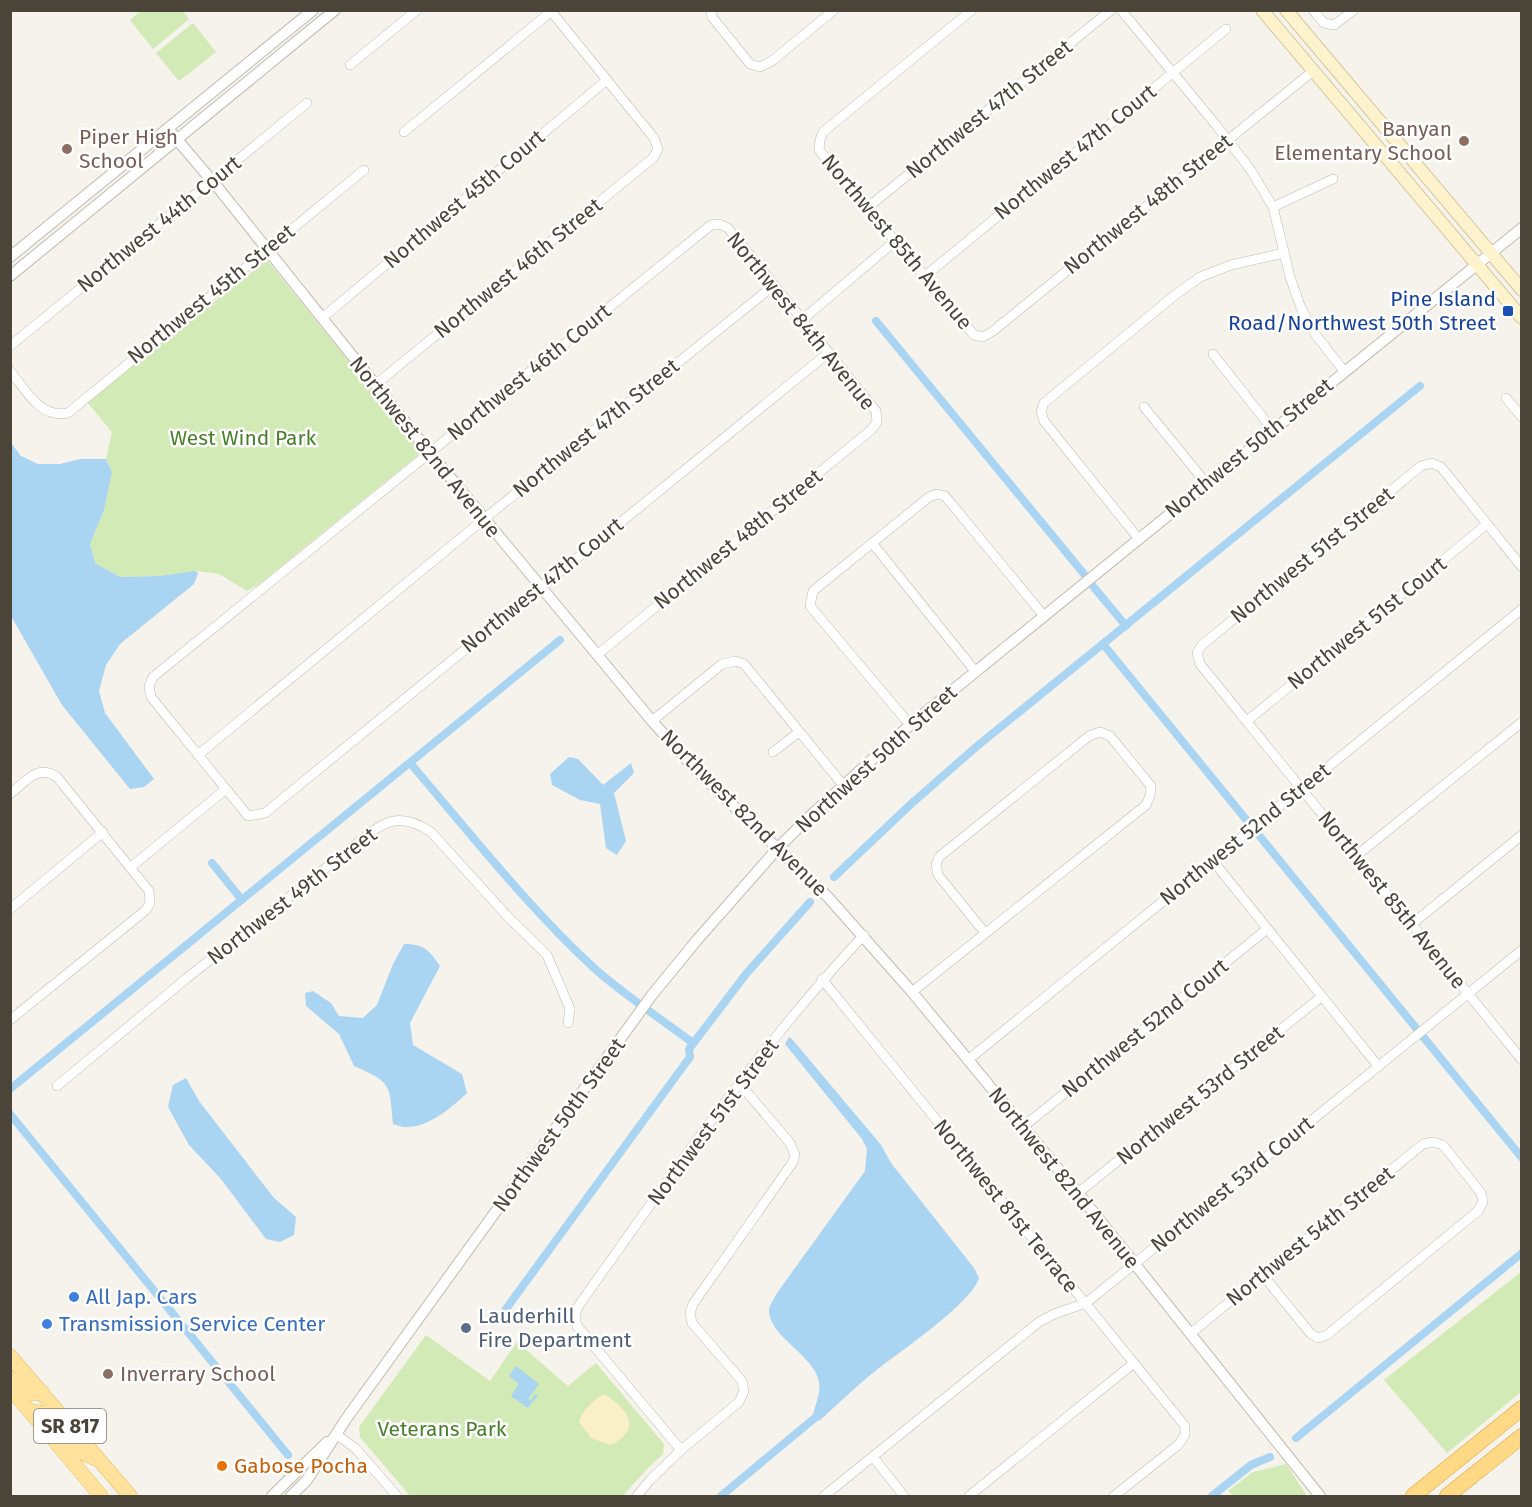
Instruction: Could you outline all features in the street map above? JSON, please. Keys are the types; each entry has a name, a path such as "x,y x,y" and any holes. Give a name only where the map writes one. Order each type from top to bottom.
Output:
{"highway":[{"path":"1413,1497 1521,1408"},
{"path":"1447,1497 1521,1436"}],"main road":[{"path":"1262,10 1521,318"},
{"path":"1286,10 1521,290"},
{"path":"1337,99 1361,111 1369,109"},
{"name":"SR 817","path":"10,1356 130,1497"},
{"path":"10,1378 28,1394 42,1392"},
{"name":"SR 817","path":"10,1388 101,1497"},
{"path":"31,1412 47,1414 83,1454 99,1460"}],"street":[{"path":"10,257 313,10"},
{"path":"10,276 335,10"},
{"path":"350,65 417,10"},
{"path":"711,10 712,17 750,64 760,67 772,61 834,10"},
{"name":"Northwest 85th Avenue","path":"972,10 823,132 819,150 974,335 983,337"},
{"name":"Northwest 47th Street","path":"867,208 1111,10"},
{"path":"1121,10 1228,139 1250,169 1273,207 1290,277 1301,308 1316,334 1344,371"},
{"path":"1313,10 1324,23 1334,25 1354,10"},
{"path":"404,132 551,11 607,80"},
{"name":"Northwest 47th Court","path":"925,276 1226,29"},
{"name":"Northwest 48th Street","path":"983,337 1002,324 1313,71"},
{"name":"Northwest 46th Street","path":"375,385 653,158 658,149 654,138 607,80"},
{"name":"Northwest 45th Court","path":"322,318 607,80"},
{"name":"Northwest 44th Court","path":"10,346 307,104"},
{"name":"Northwest 82nd Avenue","path":"168,129 430,453 652,721 695,769 778,848 864,935 1078,1193 1320,1497"},
{"name":"Northwest 45th Street","path":"10,371 43,411 57,415 68,413 364,170"},
{"path":"1273,207 1333,179"},
{"name":"Northwest 84th Avenue","path":"719,224 728,228 876,411 877,422"},
{"name":"Northwest 46th Court","path":"198,755 151,697 149,686 153,676 711,225 719,224"},
{"name":"Northwest 50th Street","path":"291,1497 307,1480 336,1434 648,1001 697,940 778,848 910,725 1521,228"},
{"path":"802,320 894,242"},
{"path":"1138,538 1044,421 1041,411 1044,403 1200,277 1231,265 1284,253"},
{"name":"Northwest 47th Street","path":"198,755 484,519 773,286"},
{"name":"Northwest 47th Court","path":"226,789 248,816 265,813 828,353"},
{"path":"1213,354 1272,429"},
{"path":"1506,399 1521,417"},
{"path":"1144,407 1206,483"},
{"name":"Northwest 48th Street","path":"597,655 871,430 877,422"},
{"name":"Northwest 51st Street","path":"1197,653 1202,645 1422,466 1432,463 1441,467 1488,525"},
{"path":"910,725 810,606 813,591 929,497 937,494 945,496 1044,616"},
{"path":"1488,525 1521,567"},
{"name":"Northwest 51st Court","path":"1247,721 1488,525"},
{"path":"873,543 975,671"},
{"name":"Northwest 52nd Street","path":"968,1060 1521,609"},
{"name":"Northwest 85th Avenue","path":"1197,653 1200,664 1521,1060"},
{"path":"652,721 722,664 735,661 744,664 843,785"},
{"path":"1356,856 1521,722"},
{"path":"774,752 799,732"},
{"path":"912,992 1146,805 1151,786 1110,736 1100,732 1089,736 939,858 936,865 938,875 985,933"},
{"path":"131,867 226,789 198,755"},
{"path":"10,794 38,772 47,771 57,777 149,891 150,903 146,910 10,1020"},
{"name":"Northwest 49th Street","path":"57,1086 187,978 380,825 398,819 417,822 431,832 508,918 547,955 570,1009 568,1023"},
{"path":"10,909 103,832"},
{"path":"1412,924 1521,835"},
{"path":"1213,861 1378,1066"},
{"name":"Northwest 52nd Court","path":"1023,1127 1267,929"},
{"name":"Northwest 51st Street","path":"681,1450 577,1326 575,1317 577,1308 739,1083 822,980 864,935"},
{"name":"Northwest 53rd Court","path":"824,1497 1039,1322 1086,1303 1521,950"},
{"name":"Northwest 81st Terrace","path":"822,980 1185,1426 1185,1435 1178,1445 1114,1497"},
{"name":"Northwest 53rd Street","path":"1078,1193 1322,997"},
{"path":"637,1497 650,1480 681,1450 739,1402 744,1391 742,1382 692,1323 690,1313 693,1304 793,1162 795,1155 790,1143 739,1083"},
{"name":"Northwest 54th Street","path":"1190,1334 1262,1274 1423,1144 1433,1142 1443,1145 1481,1193 1483,1202 1478,1211 1327,1335 1318,1338 1311,1334 1262,1274"},
{"path":"969,1497 1134,1363"},
{"path":"272,1497 307,1460 336,1434 356,1449 397,1497"},
{"path":"873,1457 904,1497"}],"green space":[{"path":"142,10 183,11 189,19 153,49 130,20"},
{"path":"193,23 216,52 179,81 156,53"},
{"name":"West Wind Park","path":"267,260 422,452 259,584 247,591 219,574 195,571 160,576 120,577 95,563 90,544 104,510 112,472 106,459 112,432 87,402"},
{"path":"1521,1272 1521,1392 1447,1453 1384,1380"},
{"name":"Veterans Park","path":"426,1335 490,1381 517,1342 568,1386 596,1363 664,1444 663,1454 623,1496 410,1496 360,1437 359,1427"},
{"path":"1286,1464 1307,1496 1234,1496 1228,1491 1253,1472"}],"sand":[{"path":"604,1394 620,1406 629,1419 627,1432 610,1445 591,1438 579,1422 589,1406"}],"water":[{"path":"11,443 21,456 38,464 60,464 80,459 106,459 112,472 104,510 90,544 95,563 120,577 160,576 195,571 198,573 194,584 120,644 106,665 99,691 105,713 154,779 144,787 130,789 62,705 11,616"},
{"path":"569,757 578,759 603,785 631,763 634,773 614,793 626,841 617,855 606,848 600,804 580,800 552,785 550,774"},
{"path":"404,944 417,945 425,949 440,966 410,1023 413,1045 462,1074 467,1093 443,1113 413,1127 393,1124 391,1100 386,1086 375,1076 354,1066 339,1034 306,1006 305,993 313,991 331,1003 339,1016 363,1018 377,1005 393,964"},
{"path":"789,1037 881,1145 891,1163 974,1268 979,1278 963,1301 949,1314 867,1378 819,1421 813,1414 819,1389 816,1373 776,1329 769,1310 777,1293 865,1171 867,1149 862,1139 785,1044"},
{"path":"186,1078 199,1101 274,1198 296,1217 294,1235 280,1242 266,1239 221,1179 189,1145 168,1107 173,1085"},
{"path":"516,1366 539,1384 528,1399 531,1400 535,1394 538,1395 528,1408 511,1396 519,1384 509,1376"}],"waterway":[{"path":"876,321 1084,574"},
{"path":"834,877 911,804 976,747 1420,386"},
{"path":"1092,585 1126,626"},
{"path":"10,1089 560,640"},
{"path":"1103,644 1522,1158"},
{"path":"410,763 499,868 569,944 617,988 693,1043"},
{"path":"212,863 242,900"},
{"path":"503,1313 690,1057 689,1049 746,974 810,902"},
{"path":"10,1114 288,1455"},
{"path":"1296,1438 1522,1253"},
{"path":"721,1496 816,1417"},
{"path":"1212,1496 1251,1465 1270,1457"}],"place":[{"name":"Banyan Elementary School","path":"1464,141"},
{"name":"Piper High School","path":"67,149"},
{"name":"Pine Island Road/Northwest 50th Street","path":"1508,311"},
{"name":"All Jap. Cars","path":"74,1297"},
{"name":"Transmission Service Center","path":"47,1324"},
{"name":"Lauderhill Fire Department","path":"466,1328"},
{"name":"Inverrary School","path":"108,1374"},
{"name":"Gabose Pocha","path":"222,1466"}]}
